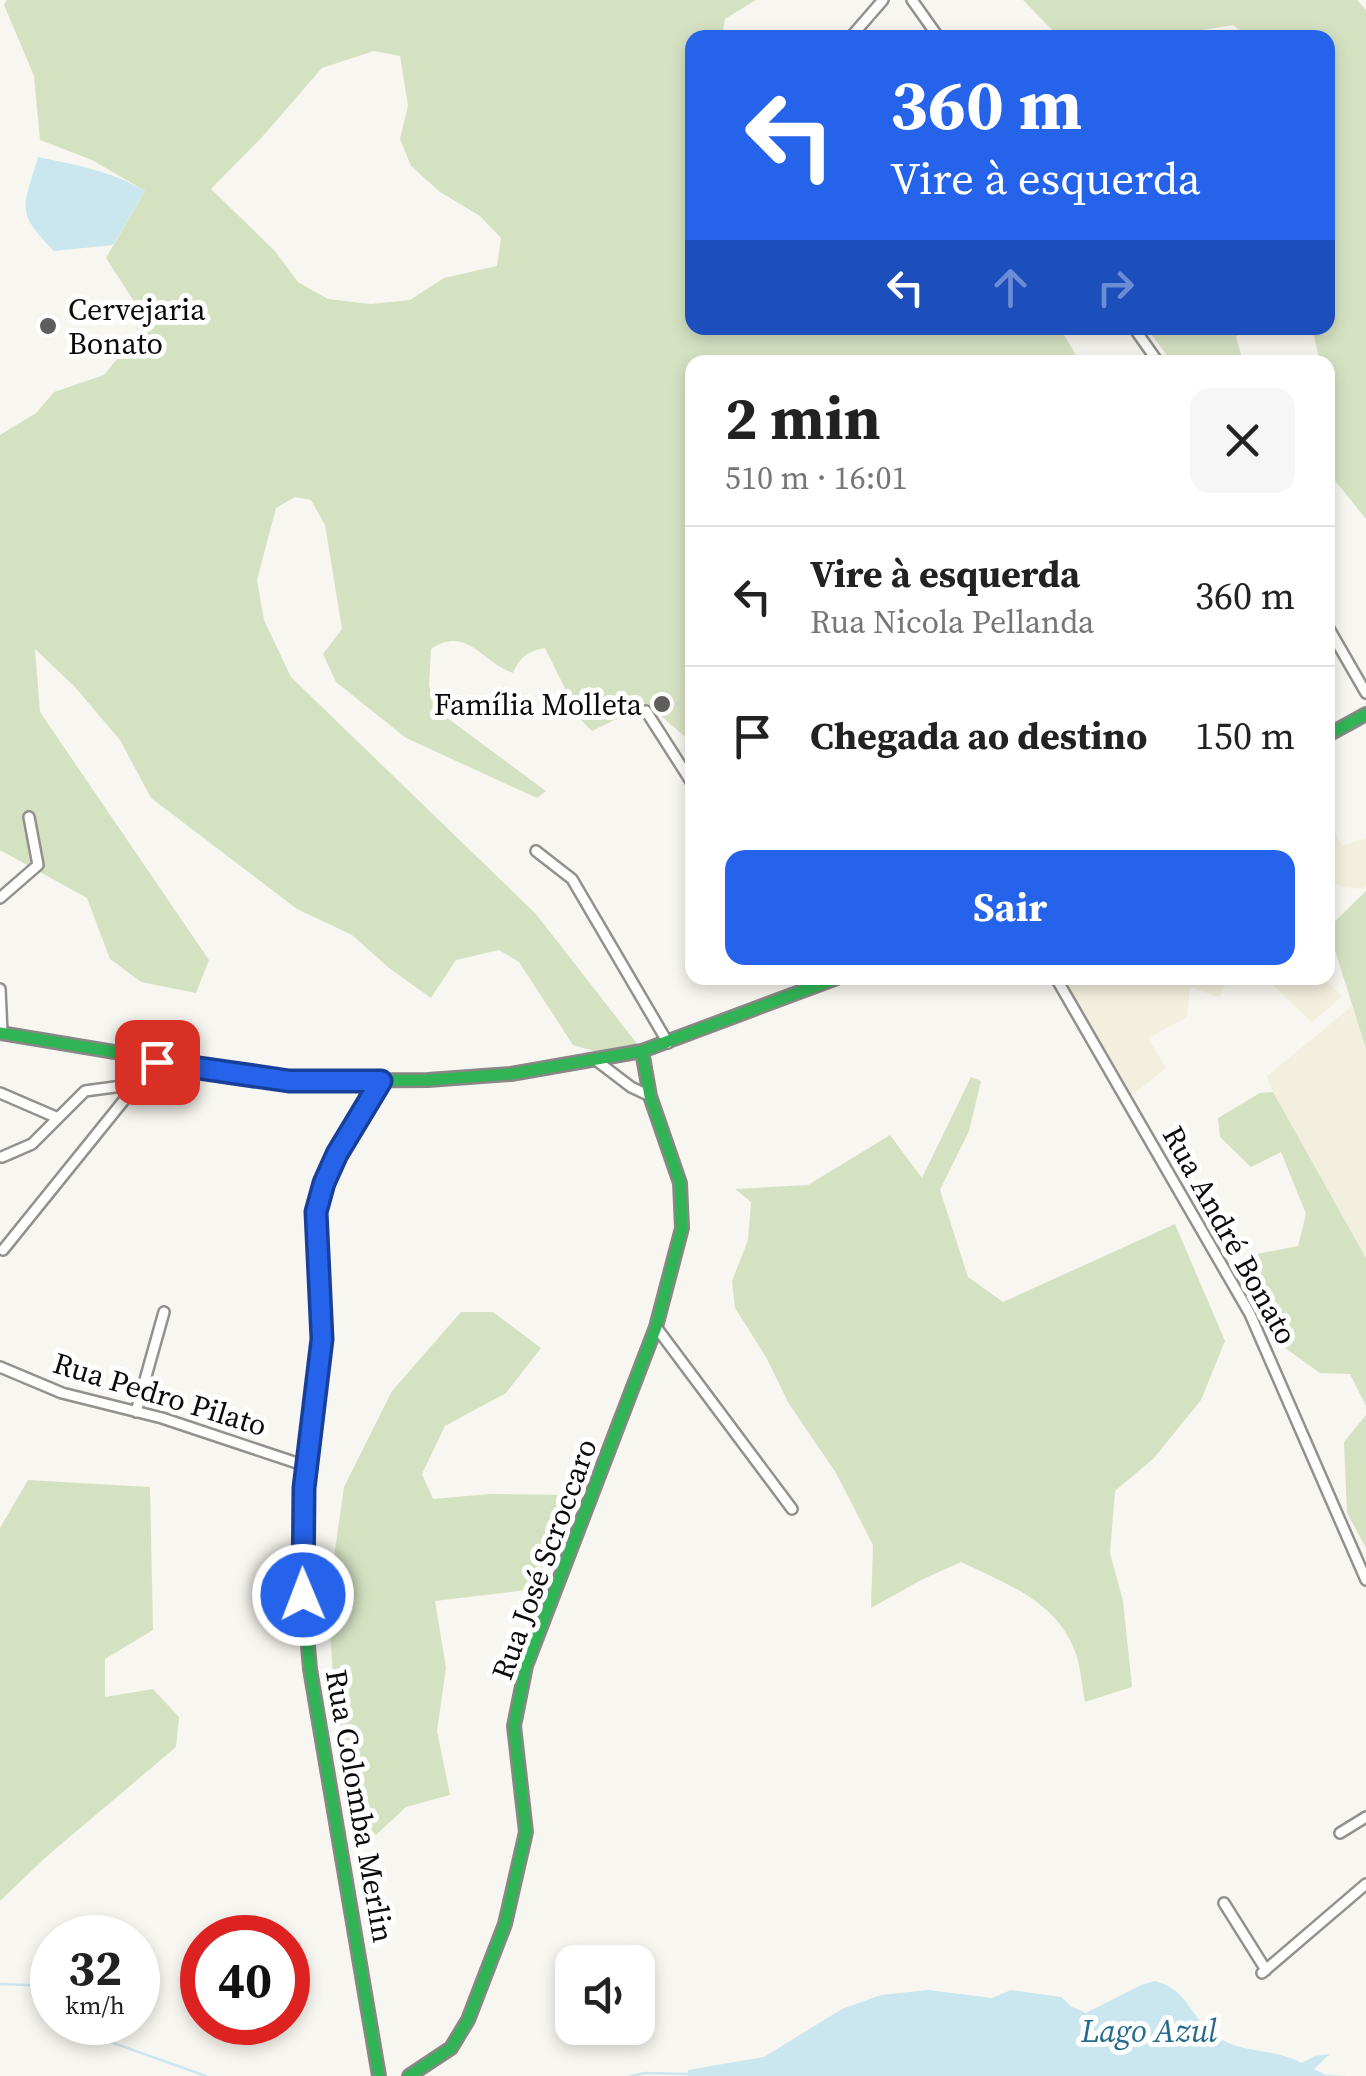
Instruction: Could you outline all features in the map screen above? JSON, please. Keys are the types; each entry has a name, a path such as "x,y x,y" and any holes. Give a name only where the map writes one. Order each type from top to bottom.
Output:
{"street":[{"path":"857,30 883,0"},
{"path":"912,0 933,30"},
{"path":"1335,639 1366,692"},
{"path":"646,711 685,772"},
{"path":"1335,731 1366,714"},
{"path":"0,898 38,866 28,817"},
{"path":"536,851 572,879 668,1044"},
{"path":"0,989 1,1033 289,1081 381,1081 511,1074 642,1052 808,985"},
{"name":"Rua André Bonato","path":"1060,985 1250,1314 1366,1580"},
{"name":"Rua José Scroccaro","path":"409,2076 451,2048 468,2020 505,1924 526,1832 514,1726 526,1666 656,1327 682,1228 680,1183 650,1096 642,1052"},
{"path":"3,1250 157,1062"},
{"path":"597,1062 650,1096"},
{"name":"Rua Colomba Merlin","path":"379,2076 307,1640 302,1567 306,1466 322,1339 316,1239 319,1198 337,1154 381,1081"},
{"path":"2,1157 32,1144 85,1091 137,1084"},
{"path":"0,1094 58,1118"},
{"path":"136,1412 164,1312"},
{"path":"656,1327 792,1509"},
{"name":"Rua Pedro Pilato","path":"0,1367 62,1394 136,1412 306,1466"},
{"path":"1340,1832 1366,1818"},
{"path":"1224,1902 1264,1972 1366,1884"}],"shaded area":[{"path":"1335,832 1342,846 1366,838 1366,885 1362,889 1335,884"},
{"path":"1068,985 1225,985 1219,997 1190,987 1187,1017 1148,1038 1166,1068 1130,1097"},
{"path":"1273,985 1331,985 1342,996 1312,1023"},
{"path":"1352,1006 1366,1049 1366,1258 1267,1076"}],"green space":[{"path":"7,0 756,0 725,19 723,30 685,30 685,335 1064,335 1076,355 685,355 685,737 647,704 592,731 580,719 545,648 525,656 513,673 464,643 454,641 431,649 429,685 435,709 546,791 537,798 406,738 336,682 323,654 342,629 325,525 311,500 295,497 276,508 257,580 264,620 291,677 536,914 638,1045 604,1054 573,1045 519,962 499,950 456,960 431,998 352,935 297,909 151,798 120,740 74,686 35,649 40,712 209,960 196,993 141,982 110,959 87,898 0,850 0,435 36,413 54,392 104,375 138,333 135,303 106,258 145,191 92,160 40,140 34,76 4,5","holes":["374,51 400,56 408,106 400,139 411,166 440,192 480,216 501,238 497,266 444,278 410,300 371,304 328,299 298,282 275,251 211,189 322,68"]},
{"path":"1023,0 1357,0 1366,10 1366,519 1335,481 1335,355 1318,355 1314,335 1335,335 1335,30 1239,30 1233,25 1202,30 1052,30"},
{"path":"1152,335 1238,335 1241,355 1167,355"},
{"path":"1366,891 1366,1049 1335,950 1335,921"},
{"path":"971,1077 981,1081 969,1131 940,1190 968,1277 1003,1302 1175,1224 1225,1341 1201,1400 1154,1458 1115,1491 1110,1553 1123,1601 1132,1687 1085,1702 1076,1654 1057,1621 1029,1597 961,1562 871,1608 873,1545 836,1473 789,1404 735,1308 732,1281 748,1240 751,1202 735,1189 808,1185 890,1135 922,1178"},
{"path":"1273,1092 1366,1258 1366,1406 1350,1374 1320,1373 1278,1343 1248,1281 1257,1254 1298,1246 1306,1214 1281,1152 1251,1167 1220,1137 1218,1118 1260,1093"},
{"path":"461,1312 493,1312 541,1348 506,1393 445,1426 422,1474 433,1499 490,1494 582,1495 543,1588 435,1601 446,1668 437,1731 450,1795 406,1807 376,1835 350,1807 335,1707 328,1599 344,1487 392,1391"},
{"path":"1366,1415 1366,1548 1347,1513 1344,1442"},
{"path":"28,1480 150,1487 153,1630 105,1659 105,1697 153,1689 179,1717 176,1747 0,1901 0,1528"}],"water":[{"path":"38,157 106,174 145,191 113,245 54,251 42,238 26,208"},
{"name":"Lago Azul","path":"1155,1981 1182,1996 1204,2026 1222,2040 1302,2063 1330,2054 1314,2069 1326,2075 1347,2076 688,2076 688,2070 764,2057 842,2009 881,1995 928,1990 992,1998 1011,1990 1061,1997 1086,2013"}],"waterway":[{"path":"0,1984 30,1985"},
{"path":"119,2045 206,2076"},
{"path":"631,2076 688,2074"}],"traffic: fast":[{"path":"1335,731 1366,714"},
{"path":"0,1033 289,1081 428,1080 511,1074 642,1051 818,985"},
{"path":"409,2076 451,2048 468,2020 505,1924 526,1832 514,1726 526,1666 656,1327 682,1228 680,1183 650,1096 642,1051"},
{"path":"379,2076 310,1669 301,1567 304,1488 322,1339 316,1212 337,1153 381,1081"}],"place":[{"name":"Cervejaria Bonato","path":"48,326"},
{"name":"Família Molleta","path":"662,704"}],"route":[{"path":"157,1062 289,1081 381,1081 337,1154 316,1212 323,1310 321,1360 304,1488 303,1595"}]}
